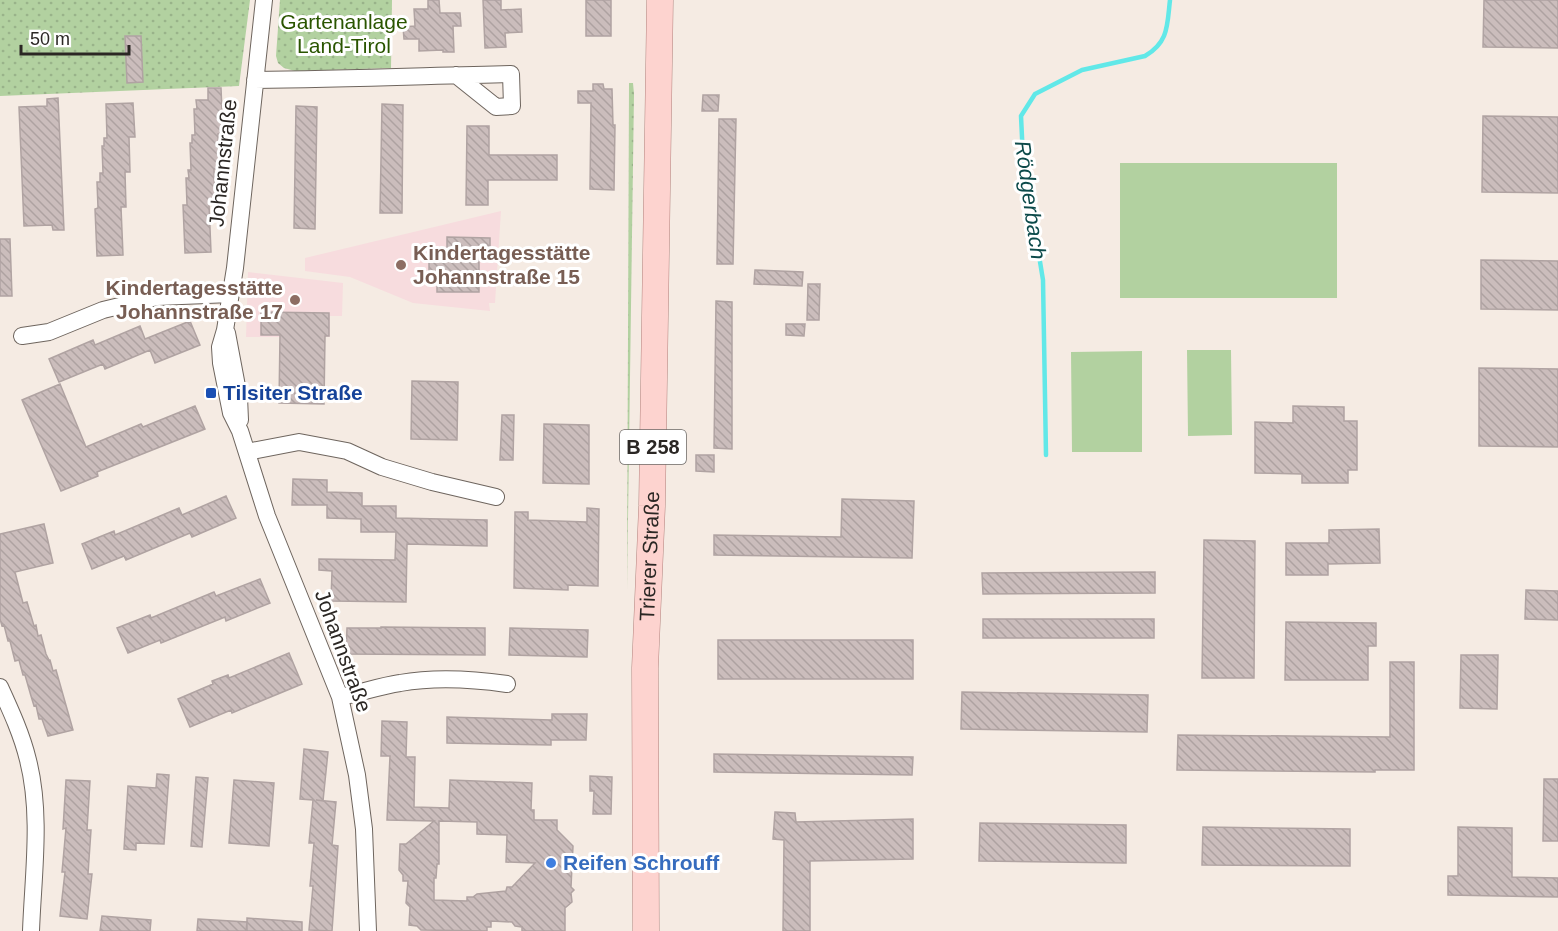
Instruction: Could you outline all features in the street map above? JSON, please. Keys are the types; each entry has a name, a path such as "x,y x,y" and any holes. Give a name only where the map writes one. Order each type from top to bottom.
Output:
{"main road":[{"name":"Trierer Straße","path":"646,931 645,668 652,494 660,0"}],"street":[{"name":"Johannstraße","path":"264,0 225,330 230,344 239,397 240,431 267,516 340,697 357,775 364,829 368,931"},
{"path":"255,80 456,75"},
{"path":"22,336 49,332 103,310 157,297 231,294"},
{"path":"247,452 299,442 347,451 382,466 432,482 496,497"},
{"path":"340,697 400,683 481,680 507,684"},
{"path":"0,687 28,761 35,809 31,931"}],"shaded area":[{"name":"Kindertagesstätte Johannstraße 15","path":"501,211 495,303 489,303 490,311 413,303 350,277 305,271 305,258"},
{"name":"Kindertagesstätte Johannstraße 17","path":"248,272 343,283 342,316 330,316 330,337 246,337"}],"green space":[{"name":"Gartenanlage Land-Tirol","path":"0,0 250,0 239,86 0,96"},
{"name":"Gartenanlage Land-Tirol","path":"280,0 392,0 391,68 295,71 284,68 278,63 276,56"},
{"path":"629,83 633,83 634,94 627,590"},
{"path":"1120,163 1337,163 1337,298 1120,298"},
{"path":"1187,350 1231,350 1232,435 1188,436"},
{"path":"1142,351 1142,452 1072,452 1071,352"}],"building":[{"path":"428,0 439,0 440,13 460,13 461,26 453,26 454,52 419,51 419,39 404,39 403,27 415,26 414,9 428,9"},
{"path":"483,0 501,0 501,10 521,9 522,32 505,33 506,47 485,48"},
{"path":"586,0 611,0 611,36 586,36"},
{"path":"1484,0 1558,0 1558,48 1483,47"},
{"path":"125,36 141,36 143,82 127,83"},
{"path":"593,84 603,84 604,89 612,89 613,125 615,125 614,190 590,189 591,103 578,103 578,91 593,91"},
{"path":"208,88 221,88 223,134 218,134 219,169 214,169 215,204 209,204 211,252 185,253 183,205 187,205 186,178 189,178 188,170 191,170 190,143 192,143 192,135 195,135 194,109 197,109 196,100 208,100"},
{"path":"703,95 719,95 718,111 702,111"},
{"path":"58,98 64,230 53,230 52,225 24,226 19,107 47,106 47,99"},
{"path":"133,103 135,137 129,137 130,172 125,172 126,207 121,207 123,255 97,256 95,209 98,208 97,182 100,182 100,173 103,173 102,146 104,146 104,138 107,138 106,104"},
{"path":"382,104 403,105 402,213 380,213"},
{"path":"296,106 317,107 315,229 294,228"},
{"path":"1483,116 1558,117 1558,193 1482,192"},
{"path":"719,119 736,119 733,264 717,264"},
{"path":"467,126 489,126 489,155 557,155 557,180 488,180 488,205 466,205"},
{"path":"447,237 490,238 490,257 479,257 479,292 437,292 437,272 429,272 429,255 447,255"},
{"path":"0,239 10,239 12,296 0,296"},
{"path":"1481,260 1558,261 1558,310 1481,309"},
{"path":"755,270 803,272 802,286 754,284"},
{"path":"808,284 820,284 819,320 807,320"},
{"path":"716,301 732,302 732,449 714,448"},
{"path":"261,312 329,313 329,336 325,336 324,404 279,403 280,335 261,335"},
{"path":"190,321 200,345 155,363 150,350 105,369 103,364 59,382 49,359 93,340 95,345 140,326 145,339"},
{"path":"786,324 805,324 804,336 786,335"},
{"path":"1479,368 1558,369 1558,447 1479,446"},
{"path":"412,381 458,382 457,440 411,439"},
{"path":"60,384 86,447 141,424 143,427 195,406 205,429 97,472 98,476 61,491 22,400"},
{"path":"1293,406 1344,407 1344,421 1357,421 1357,470 1348,470 1348,483 1302,483 1302,474 1255,473 1255,422 1293,423"},
{"path":"502,415 514,415 513,460 500,460"},
{"path":"544,424 589,425 589,484 543,483"},
{"path":"696,455 714,455 714,472 696,471"},
{"path":"293,479 327,480 327,492 362,493 362,506 396,506 396,518 487,520 487,546 407,544 406,602 331,601 332,571 319,570 319,559 395,560 396,532 361,532 361,519 327,518 327,505 292,505"},
{"path":"226,496 236,518 192,537 190,533 126,560 124,556 92,569 82,544 114,531 115,535 179,508 182,515"},
{"path":"842,499 914,501 912,558 714,555 714,535 841,537"},
{"path":"587,508 599,509 598,586 568,585 568,590 514,588 515,512 528,512 528,520 587,522"},
{"path":"44,524 53,563 15,572 23,603 27,602 38,636 41,635 53,671 56,670 73,730 48,736 42,719 39,719 36,705 34,706 19,660 15,661 10,641 8,641 0,619 0,534"},
{"path":"1379,529 1380,563 1328,564 1328,575 1286,575 1286,543 1329,543 1329,530"},
{"path":"1204,540 1255,541 1254,678 1202,678"},
{"path":"1155,572 1155,593 983,594 982,573"},
{"path":"260,579 270,603 226,621 225,617 161,643 160,640 128,653 117,628 150,615 151,618 214,592 216,596"},
{"path":"1526,590 1558,591 1558,620 1525,619"},
{"path":"983,619 1154,619 1154,638 983,638"},
{"path":"1286,622 1376,623 1376,646 1368,646 1368,680 1285,680"},
{"path":"347,628 485,628 485,655 346,654"},
{"path":"510,628 588,630 587,657 509,655"},
{"path":"718,640 913,640 913,679 718,679"},
{"path":"289,653 302,684 232,713 231,710 190,727 178,699 213,684 212,681 228,675 229,678"},
{"path":"1461,655 1498,655 1497,709 1460,708"},
{"path":"1390,662 1414,662 1414,770 1375,770 1375,772 1177,770 1178,735 1390,737"},
{"path":"962,692 1148,695 1147,732 961,729"},
{"path":"552,714 587,714 586,740 551,740 551,745 447,743 447,717 552,720"},
{"path":"382,721 407,722 406,757 415,757 414,807 449,808 450,780 532,783 531,810 534,810 534,820 557,820 557,830 573,846 571,887 574,890 571,893 572,902 565,908 565,931 522,931 522,927 515,926 512,922 491,921 491,927 487,927 487,931 421,930 417,926 409,925 410,907 406,903 408,881 403,881 403,875 399,870 400,844 406,844 434,821 387,820 390,756 381,756","holes":["439,821 477,822 477,834 507,835 506,862 535,863 512,887 507,887 506,891 477,894 467,897 467,901 434,900 434,878 436,878 437,864 439,864"]},
{"path":"304,749 328,752 323,801 336,802 332,845 338,846 332,931 309,930 314,843 309,843 313,800 300,799"},
{"path":"714,754 913,757 912,775 714,772"},
{"path":"157,774 169,775 164,844 136,843 136,850 124,849 128,786 156,788"},
{"path":"590,776 612,777 611,814 593,814 594,791 590,791"},
{"path":"196,777 208,778 202,847 191,846"},
{"path":"1544,779 1558,779 1558,841 1543,841"},
{"path":"66,780 90,781 87,830 91,830 88,874 92,874 87,919 60,916 65,872 62,872 66,828 63,829"},
{"path":"234,780 274,783 269,846 229,843"},
{"path":"775,812 795,813 796,822 913,819 913,859 810,861 810,931 783,931 784,840 773,839"},
{"path":"980,823 1126,825 1126,863 979,861"},
{"path":"1203,827 1350,829 1350,866 1202,865"},
{"path":"1458,827 1512,828 1512,877 1558,878 1558,897 1448,895 1448,876 1458,876"},
{"path":"102,916 151,920 150,931 100,931"},
{"path":"247,918 302,922 302,931 247,931"},
{"path":"198,919 247,922 246,931 197,931"}],"waterway":[{"name":"Rödgerbach","path":"1046,455 1043,280 1023,158 1021,116 1035,94 1082,70 1145,56 1153,51 1163,39 1170,0"}],"place":[{"name":"Kindertagesstätte Johannstraße 15","path":"401,265"},
{"name":"Kindertagesstätte Johannstraße 17","path":"295,300"},
{"name":"Tilsiter Straße","path":"211,393"},
{"name":"Reifen Schrouff","path":"551,863"}]}
